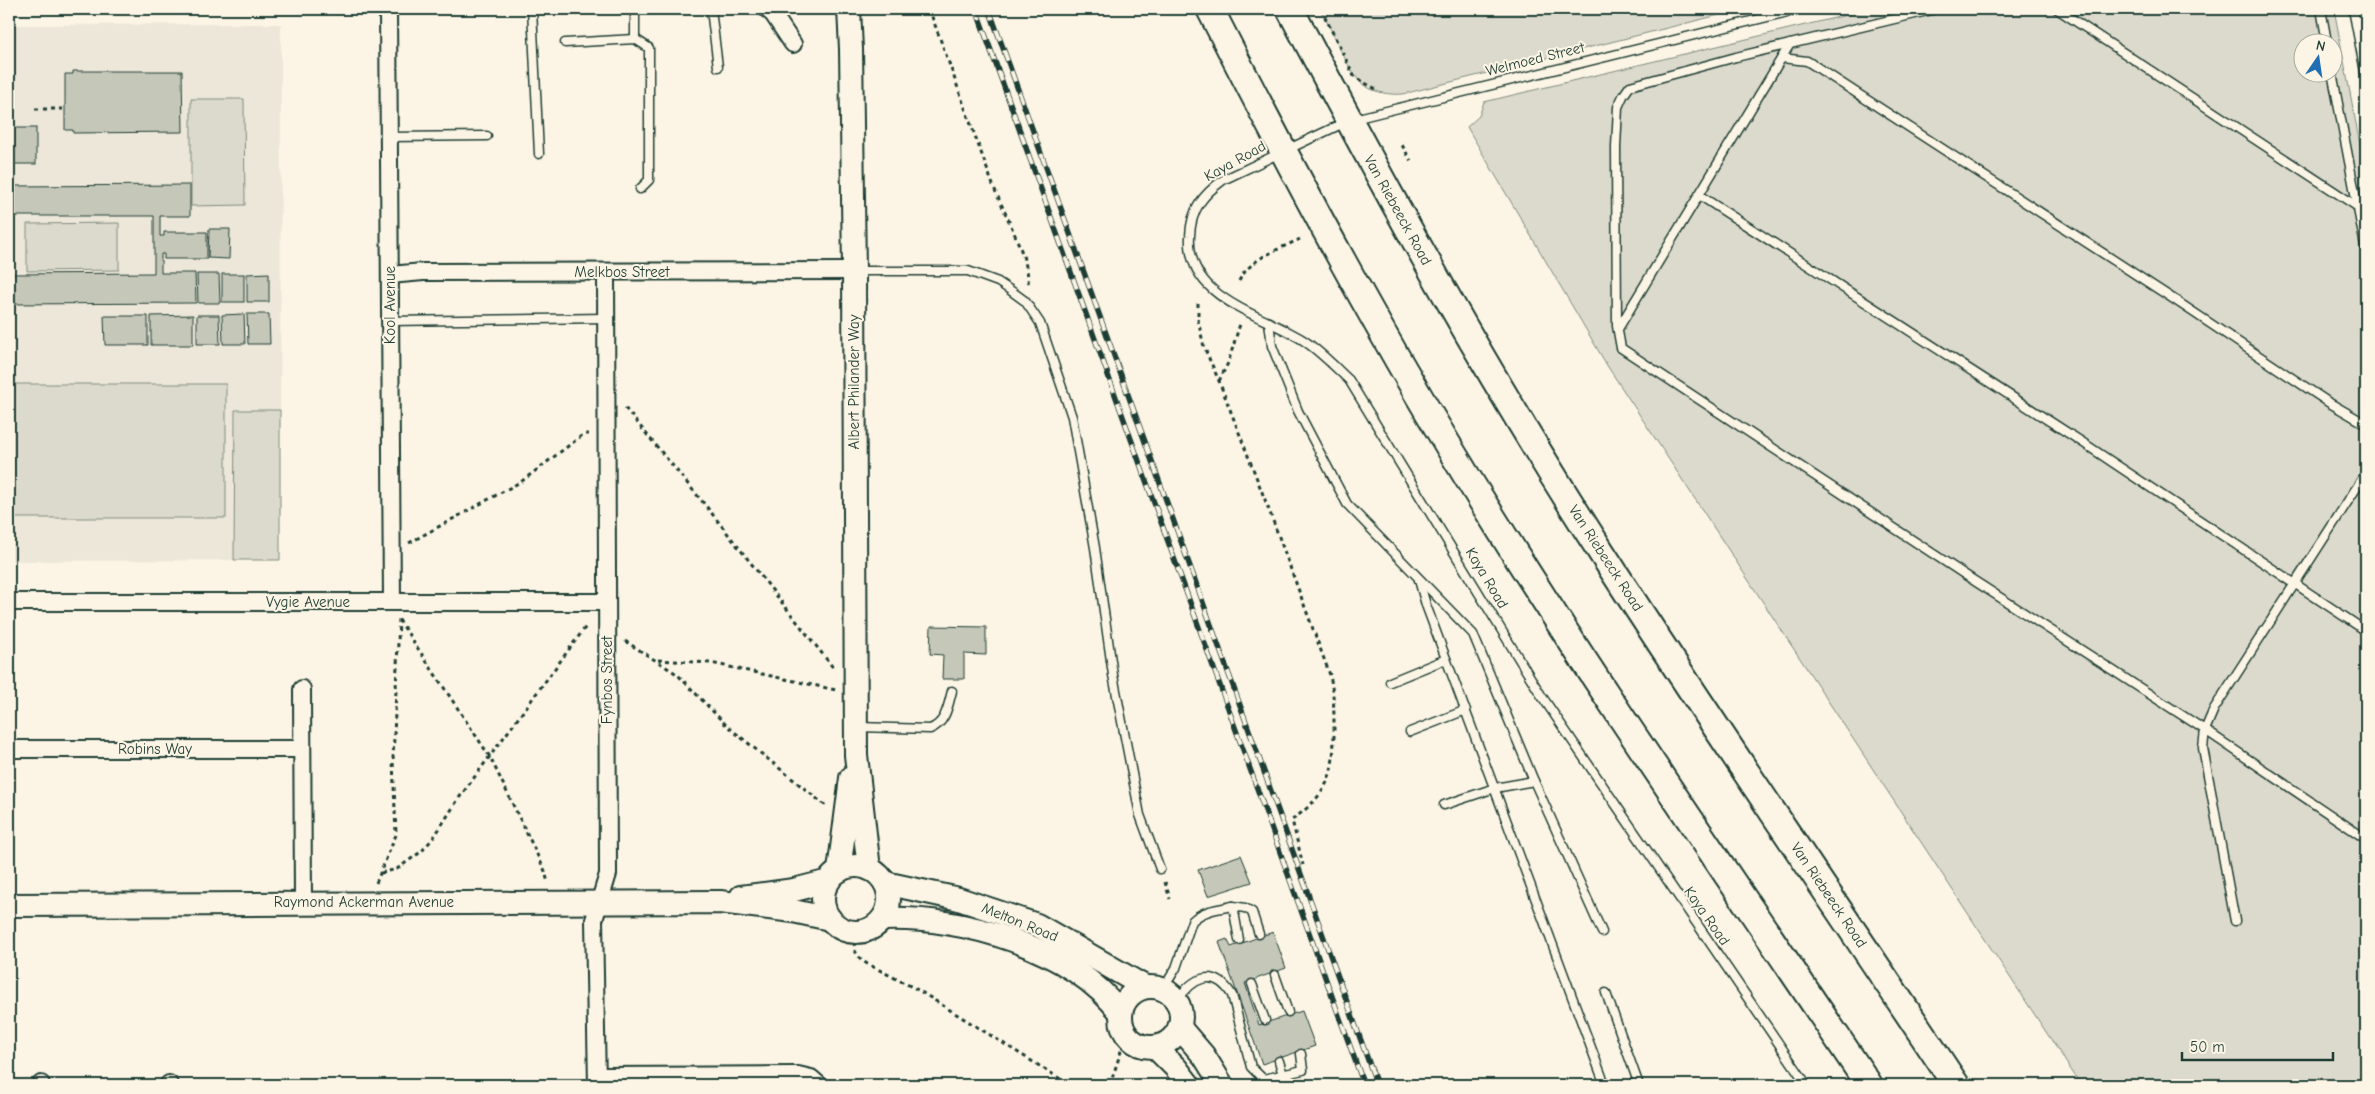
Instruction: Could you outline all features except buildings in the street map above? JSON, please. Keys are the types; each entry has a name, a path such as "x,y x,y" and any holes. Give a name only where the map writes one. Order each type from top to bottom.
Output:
{"main road":[{"path":"1210,9 1282,151 1386,337 1485,506 1614,710 1752,909 1869,1085"},
{"name":"Van Riebeeck Road","path":"1290,9 1393,204 1464,328 1606,559 1956,1085"}],"street":[{"name":"Kool Avenue","path":"388,9 392,602"},
{"path":"769,9 793,44"},
{"name":"Albert Philander Way","path":"849,9 854,271 855,727 856,755 877,876"},
{"name":"Melkbos Street","path":"390,275 423,272 854,271"},
{"name":"Fynbos Street","path":"597,1080 594,920 608,874 606,273"},
{"name":"Vygie Avenue","path":"9,602 607,602"},
{"path":"302,689 303,902"},
{"name":"Robins Way","path":"9,749 301,749"},
{"name":"Albert Philander Way","path":"834,876 849,785 856,755"},
{"path":"849,867 859,867 877,876 889,901 883,919 866,930 853,932 837,926 830,919 823,900 834,876 849,867"},
{"name":"Raymond Ackerman Avenue","path":"720,902 834,876"},
{"name":"Melton Road","path":"877,876 960,899 1037,926 1162,993"},
{"name":"Raymond Ackerman Avenue","path":"9,905 303,902 720,902 793,911 830,919"},
{"name":"Melton Road","path":"883,919 918,919 1008,938 1072,970 1100,990 1120,1013"},
{"path":"1154,1048 1165,1044 1174,1037 1180,1028 1181,1010 1162,993 1129,996 1120,1013 1124,1031 1136,1044 1154,1048 1176,1068 1188,1085"},
{"path":"1180,1028 1204,1056 1222,1085"},
{"path":"597,1080 798,1075 811,1078 820,1085"}],"lane":[{"path":"532,9 539,154"},
{"path":"635,9 635,39"},
{"path":"712,9 718,67"},
{"name":"Welmoed Street","path":"1282,151 1350,120 1800,9"},
{"path":"1936,9 1790,44 1630,86 1618,107 1616,147 1617,330 1621,348 2095,660 2205,730 2366,839"},
{"path":"2057,9 2358,207"},
{"path":"2320,9 2325,32"},
{"path":"2353,9 2366,77"},
{"path":"565,43 635,39 649,48 649,180 640,189"},
{"path":"1617,330 1790,44"},
{"path":"1782,58 1807,61 1815,66 2328,402 2366,424"},
{"path":"2334,82 2366,251"},
{"path":"389,137 487,136"},
{"name":"Kaya Road","path":"1282,151 1223,180 1205,193 1195,210 1190,229 1189,247 1195,268 1209,288 1320,351 1348,380 1541,695 1807,1085"},
{"path":"1700,195 2082,442 2366,631"},
{"path":"854,271 968,271 998,282 1026,301 1040,324 1072,417 1095,548 1113,675 1140,815 1160,870"},
{"path":"390,321 606,318"},
{"path":"1269,322 1272,346 1298,411 1347,504 1454,612 1473,634 1534,781 1602,932"},
{"path":"2235,921 2203,748 2205,730 2214,709 2366,473"},
{"path":"1419,578 1426,605 1605,1085"},
{"path":"1390,682 1446,659"},
{"path":"855,727 930,729 940,724 944,718 952,691"},
{"path":"1410,732 1466,710"},
{"path":"1444,805 1494,788 1534,781"},
{"path":"1162,993 1176,968 1192,921 1207,910 1233,906 1245,908 1252,912 1259,934"},
{"path":"1233,906 1239,940"},
{"path":"1275,975 1288,1012"},
{"path":"1162,993 1187,987 1202,978 1220,981 1226,986 1232,995 1254,1072 1263,1080 1303,1070 1301,1054"},
{"path":"1252,984 1265,1020"},
{"path":"1606,993 1638,1085"},
{"path":"1279,1061 1283,1075"}],"path":[{"path":"929,9 994,187 1020,250 1028,279 1026,301"},
{"path":"1321,9 1354,76 1360,82 1378,90"},
{"path":"36,110 65,109"},
{"path":"1402,145 1411,161"},
{"path":"1239,281 1245,269 1254,262 1300,239"},
{"path":"1198,303 1198,320 1204,348 1272,519 1330,675 1334,692 1333,770 1318,797 1292,820 1303,865"},
{"path":"1219,382 1228,363 1240,323"},
{"path":"607,406 624,408 706,506 840,676"},
{"path":"392,554 522,481 584,434 607,431"},
{"path":"392,602 399,619 490,757 545,870 549,887"},
{"path":"381,873 396,869 422,851 434,837 458,798 588,628 587,602"},
{"path":"374,888 396,835 393,760 399,619"},
{"path":"607,630 677,674 727,726 824,805 830,807"},
{"path":"657,660 711,663 840,690"},
{"path":"1160,870 1170,899"},
{"path":"854,942 855,951 862,961 918,990 1070,1085"},
{"path":"1110,1085 1122,1048"}],"shaded area":[{"path":"1321,9 1743,9 1398,94 1374,90 1359,81 1347,62"},
{"path":"1872,9 2334,9 2338,32 2292,32 2292,82 2342,82 2342,51 2366,176 2366,1085 2081,1085 1608,367 1467,127 1479,116 1484,102"},
{"path":"281,24 280,560 9,561 9,25"},
{"path":"191,99 244,99 245,205 191,206"},
{"path":"119,223 119,270 27,271 27,224"},
{"path":"9,384 226,384 226,518 9,518"},
{"path":"235,410 280,410 280,560 234,560"}],"railway":[{"path":"976,9 1364,1085"},
{"path":"989,9 1377,1085"}]}
